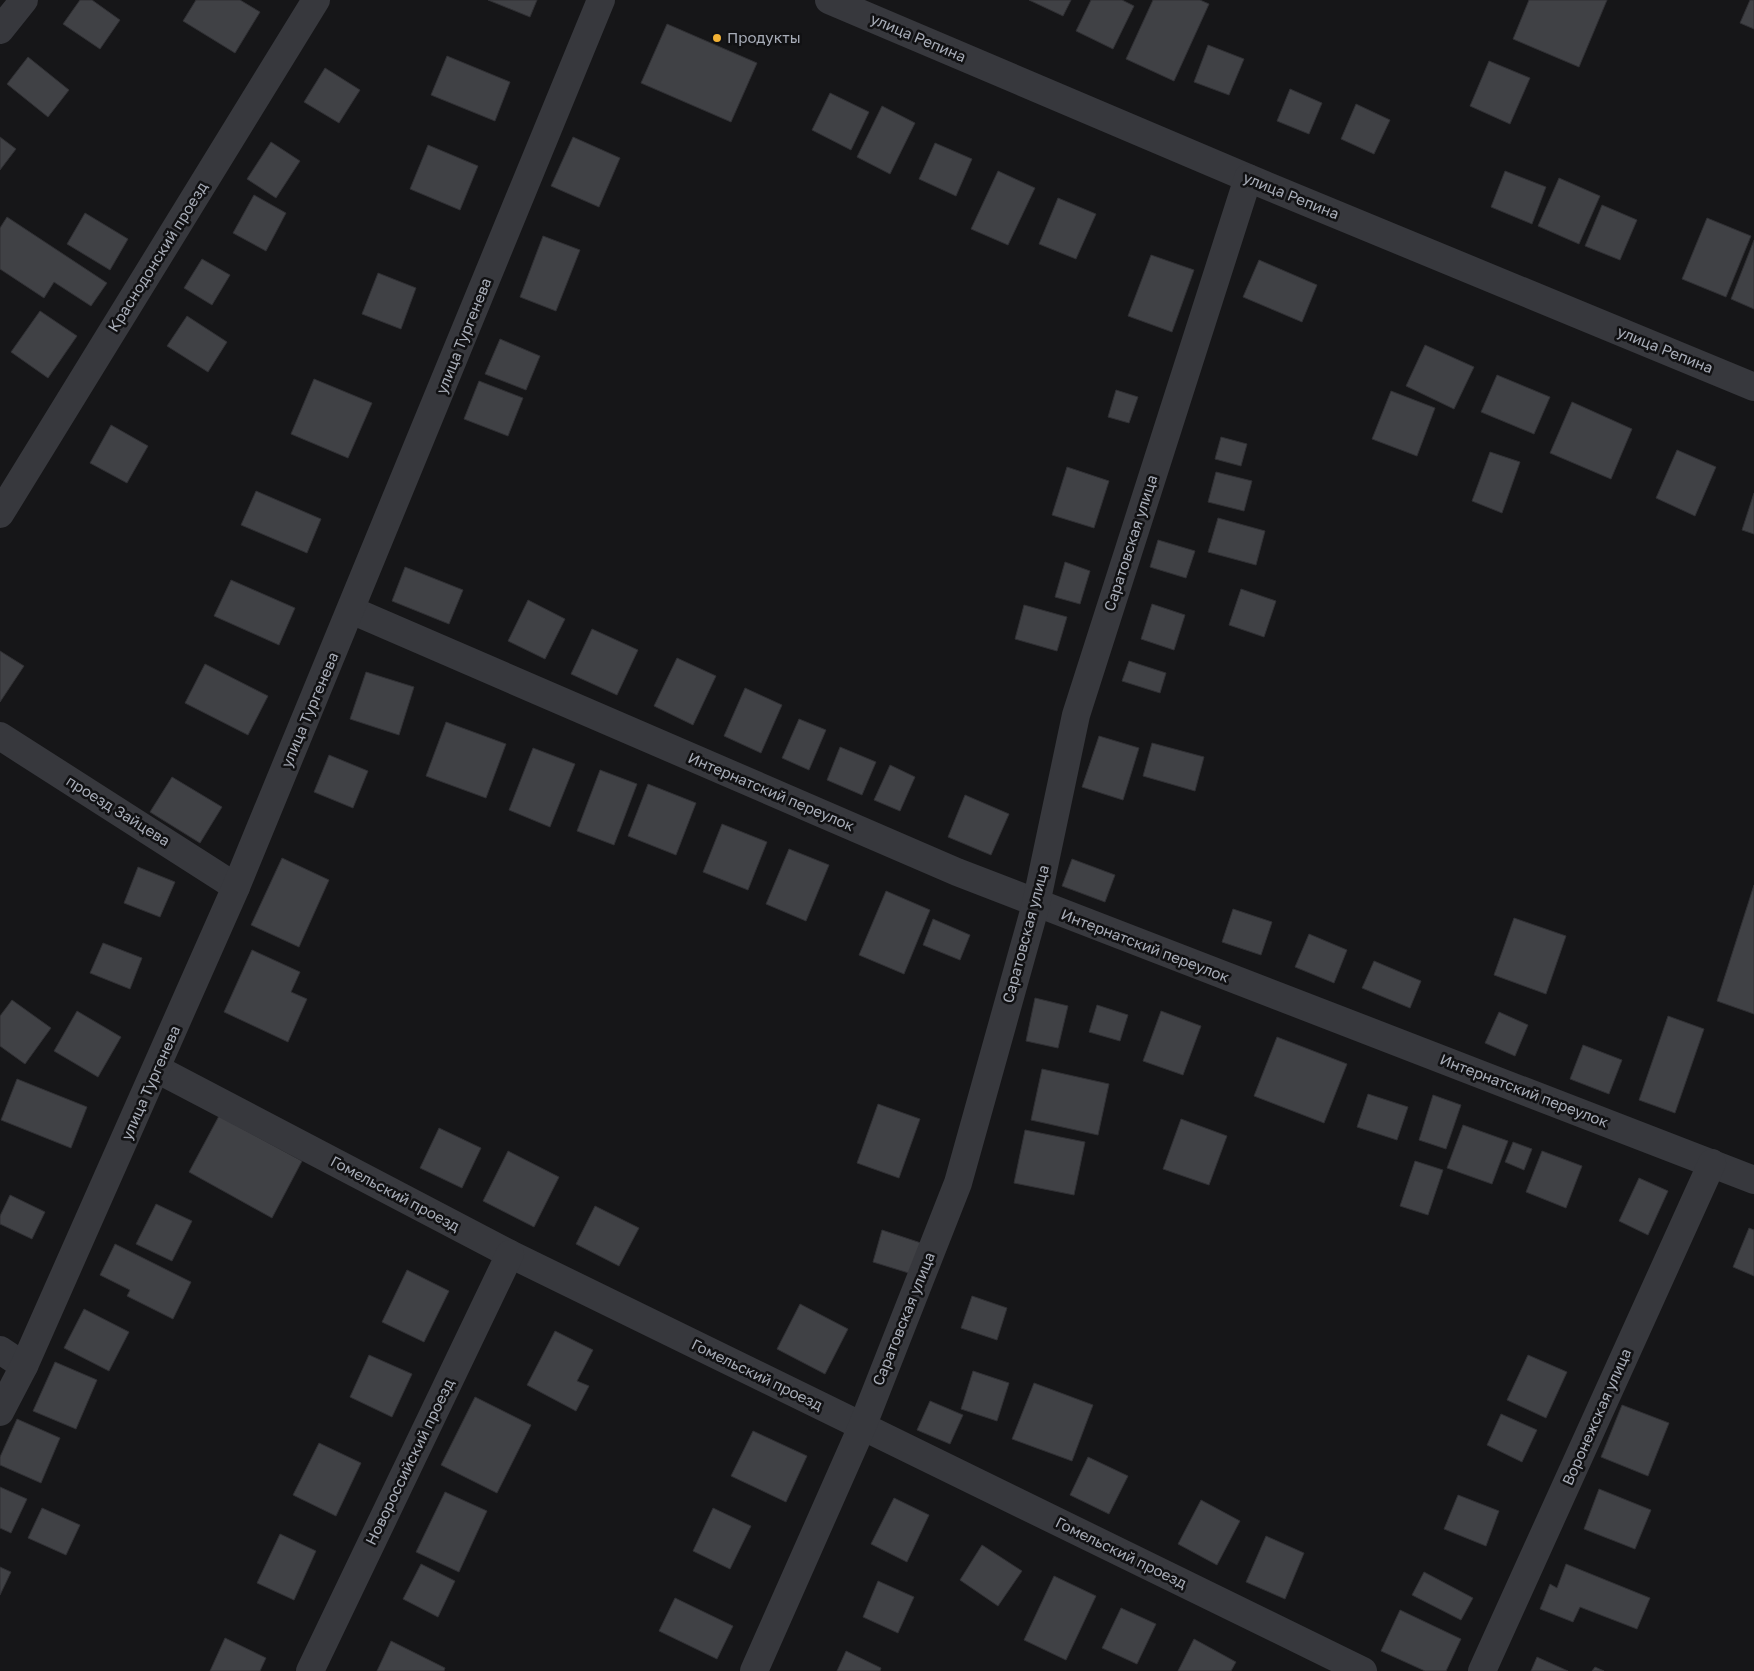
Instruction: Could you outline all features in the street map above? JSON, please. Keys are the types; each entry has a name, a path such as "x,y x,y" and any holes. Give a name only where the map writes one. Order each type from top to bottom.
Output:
{"street":[{"path":"0,30 24,0"},
{"name":"Краснодонский проезд","path":"0,514 316,0"},
{"name":"улица Тургенева","path":"0,1412 24,1366 157,1069 236,886 601,0"},
{"name":"улица Репина","path":"829,0 1248,178 1754,387"},
{"name":"Саратовская улица","path":"754,1671 862,1427 958,1183 1036,904 1076,715 1248,178"},
{"name":"Интернатский переулок","path":"351,610 957,872 1754,1180"},
{"name":"проезд Зайцева","path":"0,736 236,886"},
{"name":"Гомельский проезд","path":"157,1069 510,1254 1363,1671"},
{"name":"Воронежская улица","path":"1482,1671 1712,1163"},
{"name":"Новороссийский проезд","path":"310,1671 510,1254"},
{"path":"0,1350 24,1366"}],"building":[{"path":"80,0 92,0 120,20 100,49 63,24"},
{"path":"196,0 240,0 260,12 235,53 183,21"},
{"path":"488,0 537,0 530,17"},
{"path":"1029,0 1071,0 1063,16"},
{"path":"1091,0 1122,0 1134,6 1113,49 1076,31"},
{"path":"1153,0 1200,0 1209,4 1174,81 1126,59"},
{"path":"1529,0 1607,0 1579,67 1513,39"},
{"path":"1750,0 1754,0 1754,29 1740,23"},
{"path":"667,24 757,63 731,122 641,83"},
{"path":"1208,45 1244,59 1229,95 1194,82"},
{"path":"447,56 510,82 495,121 431,95"},
{"path":"28,57 69,90 48,117 7,84"},
{"path":"1489,61 1530,78 1510,124 1470,106"},
{"path":"325,68 360,90 339,123 304,102"},
{"path":"1290,89 1322,103 1309,134 1277,121"},
{"path":"830,93 869,112 851,150 812,130"},
{"path":"1356,104 1390,120 1374,154 1341,139"},
{"path":"882,106 915,123 890,174 857,157"},
{"path":"0,137 16,149 0,170"},
{"path":"573,137 620,158 599,207 551,186"},
{"path":"271,142 300,161 276,198 247,179"},
{"path":"935,143 972,159 956,196 919,179"},
{"path":"428,145 478,166 460,210 410,189"},
{"path":"998,171 1035,188 1008,245 971,229"},
{"path":"1505,171 1546,187 1532,224 1491,207"},
{"path":"1559,178 1600,196 1579,244 1538,226"},
{"path":"254,195 286,213 266,251 233,233"},
{"path":"1058,198 1096,214 1076,259 1039,244"},
{"path":"1602,205 1637,220 1620,260 1585,246"},
{"path":"85,213 128,239 110,270 67,244"},
{"path":"7,217 107,283 91,306 54,282 44,298 0,269 0,228"},
{"path":"1707,218 1751,236 1726,297 1682,279"},
{"path":"543,236 580,250 556,311 520,297"},
{"path":"1754,240 1754,309 1731,299"},
{"path":"1151,255 1194,270 1172,332 1128,316"},
{"path":"202,259 230,275 212,305 184,288"},
{"path":"1259,260 1317,285 1302,322 1243,297"},
{"path":"378,273 416,288 401,329 362,314"},
{"path":"40,311 77,336 48,378 11,352"},
{"path":"187,316 227,342 208,372 167,346"},
{"path":"500,339 540,356 526,390 485,374"},
{"path":"1425,345 1474,367 1454,409 1406,386"},
{"path":"1497,375 1550,397 1534,434 1481,412"},
{"path":"314,379 372,403 348,458 291,434"},
{"path":"479,381 523,398 508,436 464,419"},
{"path":"1116,390 1138,397 1129,423 1108,417"},
{"path":"1391,391 1435,408 1417,456 1372,439"},
{"path":"1572,402 1632,429 1611,479 1550,453"},
{"path":"111,425 148,446 127,483 90,463"},
{"path":"1221,437 1247,444 1241,466 1215,459"},
{"path":"1677,450 1716,467 1695,516 1656,498"},
{"path":"1490,452 1520,462 1502,513 1472,501"},
{"path":"1067,467 1109,481 1094,528 1052,515"},
{"path":"1216,472 1252,481 1244,511 1208,502"},
{"path":"256,491 321,519 307,553 241,525"},
{"path":"1754,493 1754,534 1742,530"},
{"path":"1218,518 1265,531 1256,565 1208,552"},
{"path":"1158,540 1195,551 1186,578 1150,567"},
{"path":"1065,562 1090,571 1080,604 1055,597"},
{"path":"405,567 463,590 449,624 392,601"},
{"path":"231,580 295,608 279,645 214,616"},
{"path":"1241,589 1276,601 1264,637 1229,625"},
{"path":"528,600 565,619 545,659 508,641"},
{"path":"1152,604 1185,615 1174,650 1141,639"},
{"path":"1024,605 1067,617 1057,651 1015,639"},
{"path":"592,629 638,650 617,695 571,674"},
{"path":"0,651 24,666 0,702"},
{"path":"677,658 716,676 693,725 654,706"},
{"path":"1129,661 1166,673 1160,693 1122,681"},
{"path":"205,664 268,696 248,735 185,703"},
{"path":"366,672 414,687 399,735 350,719"},
{"path":"745,688 782,705 761,753 724,736"},
{"path":"799,719 826,730 809,770 782,758"},
{"path":"446,722 506,744 486,798 426,776"},
{"path":"1099,736 1139,748 1123,800 1082,787"},
{"path":"1152,743 1204,757 1195,791 1143,776"},
{"path":"840,747 876,762 862,795 827,780"},
{"path":"533,748 575,764 550,827 509,810"},
{"path":"329,755 368,771 353,808 314,792"},
{"path":"890,765 915,777 900,811 874,800"},
{"path":"600,770 637,784 614,845 577,831"},
{"path":"172,777 222,807 200,843 150,812"},
{"path":"648,784 696,803 676,855 628,836"},
{"path":"965,795 1009,814 991,855 948,837"},
{"path":"722,824 767,842 748,890 703,872"},
{"path":"789,849 829,865 806,921 766,904"},
{"path":"282,858 329,880 299,947 251,925"},
{"path":"1072,859 1115,875 1105,902 1062,886"},
{"path":"138,867 175,882 160,917 124,903"},
{"path":"1754,885 1754,1014 1717,1001"},
{"path":"886,891 930,910 904,974 859,955"},
{"path":"1233,909 1272,922 1261,955 1222,942"},
{"path":"1514,918 1566,936 1546,994 1494,975"},
{"path":"933,919 970,935 960,960 923,945"},
{"path":"1309,934 1347,950 1334,983 1295,967"},
{"path":"103,943 142,958 130,989 90,973"},
{"path":"252,950 300,972 291,992 307,999 288,1042 224,1012"},
{"path":"1374,961 1421,981 1410,1008 1362,988"},
{"path":"1035,998 1068,1006 1058,1048 1026,1041"},
{"path":"12,1000 51,1028 25,1064 0,1046 0,1016"},
{"path":"1097,1005 1128,1015 1120,1041 1089,1032"},
{"path":"77,1011 121,1037 98,1077 54,1051"},
{"path":"1161,1011 1201,1026 1183,1075 1143,1061"},
{"path":"1499,1012 1528,1025 1515,1056 1485,1043"},
{"path":"1668,1016 1704,1029 1675,1113 1639,1100"},
{"path":"1277,1037 1347,1064 1324,1123 1254,1096"},
{"path":"1583,1045 1622,1060 1609,1094 1570,1079"},
{"path":"1042,1069 1109,1084 1098,1135 1031,1120"},
{"path":"17,1079 87,1107 71,1148 1,1120"},
{"path":"1368,1094 1408,1107 1397,1140 1357,1127"},
{"path":"1433,1095 1461,1105 1446,1149 1419,1140"},
{"path":"878,1104 920,1119 899,1178 857,1163"},
{"path":"219,1116 302,1161 272,1218 189,1172"},
{"path":"1181,1119 1227,1136 1209,1185 1163,1169"},
{"path":"1463,1125 1508,1141 1492,1184 1447,1168"},
{"path":"439,1128 481,1148 462,1188 420,1168"},
{"path":"1025,1130 1085,1142 1074,1195 1014,1183"},
{"path":"1513,1142 1532,1149 1524,1170 1505,1162"},
{"path":"508,1151 559,1177 534,1227 483,1201"},
{"path":"1542,1151 1582,1166 1566,1208 1526,1192"},
{"path":"1415,1161 1443,1170 1428,1215 1400,1206"},
{"path":"1639,1178 1668,1191 1648,1235 1619,1221"},
{"path":"10,1195 45,1212 32,1239 0,1224 0,1216"},
{"path":"156,1204 192,1221 172,1261 136,1244"},
{"path":"595,1206 639,1228 619,1266 576,1244"},
{"path":"1749,1228 1754,1230 1754,1276 1733,1267"},
{"path":"882,1230 921,1243 912,1274 873,1262"},
{"path":"115,1244 191,1282 173,1319 127,1296 130,1290 100,1275"},
{"path":"407,1270 449,1291 424,1342 382,1322"},
{"path":"972,1296 1007,1308 997,1340 961,1328"},
{"path":"800,1304 848,1329 825,1374 777,1349"},
{"path":"84,1309 129,1332 109,1371 64,1348"},
{"path":"555,1331 593,1350 577,1381 589,1386 576,1411 527,1385"},
{"path":"369,1355 412,1374 392,1417 350,1397"},
{"path":"1528,1355 1567,1372 1546,1418 1507,1400"},
{"path":"55,1362 97,1380 76,1429 33,1411"},
{"path":"973,1371 1009,1383 997,1421 961,1409"},
{"path":"1034,1383 1093,1405 1072,1461 1012,1439"},
{"path":"475,1397 531,1425 497,1493 441,1465"},
{"path":"930,1401 963,1415 950,1444 917,1430"},
{"path":"1622,1405 1669,1423 1648,1476 1601,1457"},
{"path":"1501,1414 1537,1430 1522,1462 1487,1445"},
{"path":"17,1419 60,1438 41,1483 0,1465 0,1457"},
{"path":"753,1431 807,1456 786,1502 731,1476"},
{"path":"319,1443 361,1463 336,1516 293,1495"},
{"path":"1088,1457 1128,1476 1109,1514 1070,1495"},
{"path":"0,1487 27,1499 11,1533 0,1528"},
{"path":"1599,1489 1651,1510 1635,1549 1584,1529"},
{"path":"445,1492 487,1511 459,1572 416,1552"},
{"path":"1458,1495 1499,1511 1486,1546 1444,1529"},
{"path":"894,1498 929,1515 907,1562 871,1544"},
{"path":"1201,1500 1240,1521 1217,1565 1178,1544"},
{"path":"42,1508 80,1525 66,1555 28,1538"},
{"path":"713,1508 751,1526 730,1569 693,1551"},
{"path":"280,1534 316,1551 294,1600 257,1583"},
{"path":"1266,1536 1304,1553 1285,1599 1246,1582"},
{"path":"982,1545 1022,1571 998,1606 960,1580"},
{"path":"421,1564 455,1581 438,1617 403,1599"},
{"path":"1566,1564 1650,1598 1637,1629 1580,1607 1573,1622 1540,1609 1550,1584 1557,1588"},
{"path":"0,1567 11,1572 0,1595"},
{"path":"1424,1572 1473,1598 1461,1620 1412,1595"},
{"path":"1054,1576 1096,1596 1066,1660 1024,1640"},
{"path":"878,1581 914,1597 898,1633 863,1617"},
{"path":"675,1598 733,1626 717,1659 659,1631"},
{"path":"1121,1608 1156,1624 1137,1664 1102,1648"},
{"path":"1400,1610 1461,1639 1446,1671 1425,1671 1381,1651"},
{"path":"225,1638 266,1658 260,1671 210,1671"},
{"path":"1194,1639 1236,1662 1231,1671 1178,1671"},
{"path":"391,1641 445,1668 444,1671 377,1671"},
{"path":"846,1651 881,1668 880,1671 837,1671"},
{"path":"1537,1657 1568,1671 1531,1671"},
{"path":"1595,1667 1604,1671 1592,1671"}],"place":[{"name":"Продукты","path":"717,38"}]}
